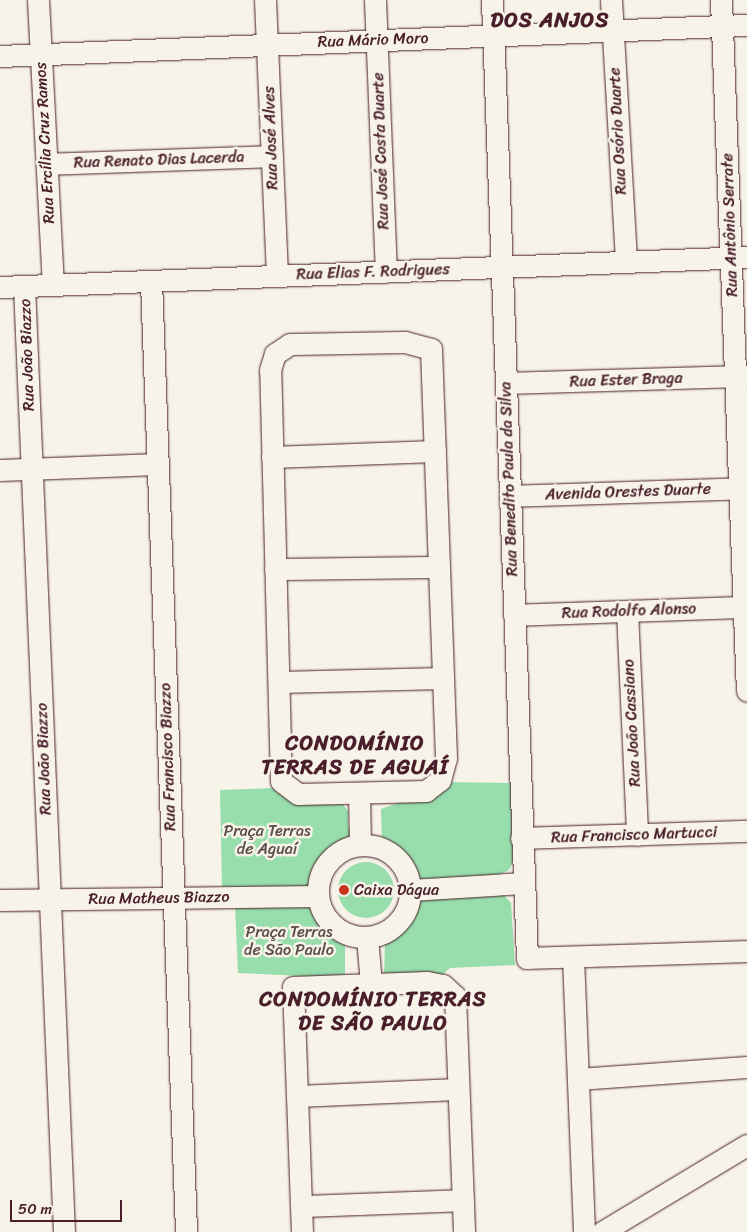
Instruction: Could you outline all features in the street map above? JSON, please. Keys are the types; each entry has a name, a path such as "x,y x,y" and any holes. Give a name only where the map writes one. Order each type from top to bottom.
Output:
{"street":[{"name":"Rua Ercília Cruz Ramos","path":"38,0 53,285"},
{"name":"Rua José Alves","path":"265,0 277,276"},
{"name":"Rua José Costa Duarte","path":"375,0 386,272"},
{"name":"Rua Benedito Paula da Silva","path":"492,0 521,838 527,958 573,957"},
{"name":"Rua Osório Duarte","path":"611,0 626,262"},
{"name":"Rua Antônio Serrate","path":"721,0 739,257 747,690"},
{"name":"Rua Mário Moro","path":"0,56 747,25"},
{"name":"Rua Renato Dias Lacerda","path":"47,164 272,156"},
{"name":"Rua Elias F. Rodrigues","path":"0,288 739,257"},
{"name":"Rua Francisco Biazzo","path":"151,281 186,1232"},
{"name":"Rua João Biazzo","path":"24,286 64,1232"},
{"path":"405,342 431,349 446,758 440,780 426,791 298,794 282,781 272,457 270,370 275,354 290,344 405,342"},
{"name":"Rua Ester Braga","path":"506,383 742,376"},
{"path":"272,457 435,450"},
{"path":"0,470 158,464"},
{"name":"Avenida Orestes Duarte","path":"510,496 744,488"},
{"path":"276,569 439,567"},
{"name":"Rua Rodolfo Alonso","path":"514,615 745,607"},
{"name":"Rua João Cassiano","path":"627,611 637,835"},
{"path":"279,682 443,678"},
{"path":"359,793 360,846"},
{"name":"Rua Francisco Martucci","path":"521,838 747,830"},
{"path":"360,846 379,848 395,857 406,872 410,890 398,922 367,937 334,926 318,896 320,878 329,862 343,850 360,846"},
{"path":"410,890 523,883"},
{"name":"Rua Matheus Biazzo","path":"0,900 318,896"},
{"path":"367,937 371,984"},
{"path":"584,1232 573,957 747,951"},
{"path":"302,1232 294,987 427,982 443,985 455,996 464,1232"},
{"path":"578,1078 747,1067"},
{"path":"297,1096 458,1089"},
{"path":"602,1232 747,1145"},
{"path":"301,1206 463,1200"}],"green space":[{"path":"447,782 512,783 515,858 509,870 499,875 418,881 409,860 382,842 381,809 409,799 434,798"},
{"name":"Praça Terras de Aguaí","path":"274,788 294,800 342,803 348,811 348,826 354,827 354,842 342,843 322,858 308,886 222,888 220,790"},
{"path":"366,862 377,864 386,870 392,879 394,890 392,901 386,910 377,916 366,918 355,916 346,910 340,901 338,890 340,879 346,870 355,864"},
{"path":"487,893 504,895 511,903 515,965 450,968 442,975 384,975 385,942 420,900"},
{"name":"Praça Terras de São Paulo","path":"235,907 310,907 324,929 345,940 345,978 238,973"}],"place":[{"name":"Caixa Dágua","path":"344,890"}],"district":[{"name":"DOS ANJOS","path":"550,20"},
{"name":"CONDOMÍNIO TERRAS DE AGUAÍ","path":"355,755"},
{"name":"CONDOMÍNIO TERRAS DE SÃO PAULO","path":"373,1011"}]}
